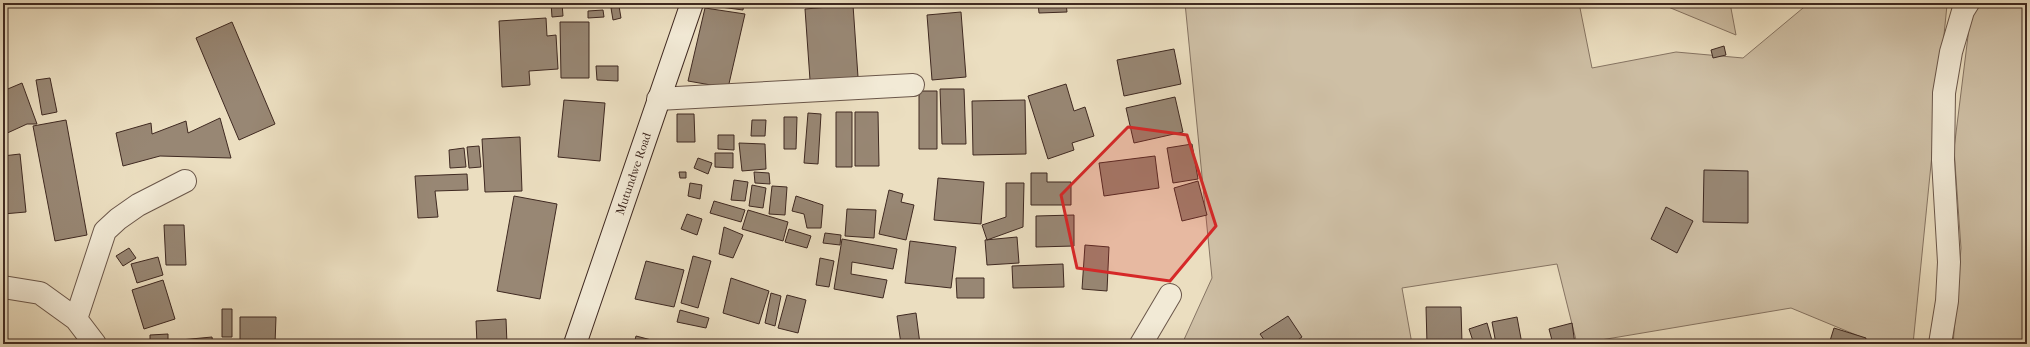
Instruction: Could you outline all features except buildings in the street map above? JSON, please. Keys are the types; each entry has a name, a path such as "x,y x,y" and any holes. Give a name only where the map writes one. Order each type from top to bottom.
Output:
{"street":[{"name":"Mutundwe Road","path":"575,344 692,3"},
{"path":"1940,344 1947,301 1949,262 1943,160 1944,93 1951,52 1963,11 1968,3"},
{"path":"658,100 913,85"},
{"path":"76,319 105,231 118,219 138,205 185,181"},
{"path":"3,287 40,293 76,319 95,344"},
{"path":"1140,344 1170,294"}],"highlighted area":[{"path":"1128,127 1187,135 1216,226 1170,281 1077,268 1061,195"}],"shaded area":[{"path":"1185,3 1579,3 1592,68 1676,52 1743,58 1809,3 1934,3 1947,5 1913,344 1878,344 1791,308 1577,344 1557,264 1402,288 1412,344 1182,344 1212,278"},
{"path":"1651,3 1730,3 1736,35 1661,4"},
{"path":"1978,3 2027,3 2027,344 1953,344 1961,248 1954,149 1971,12"}]}
